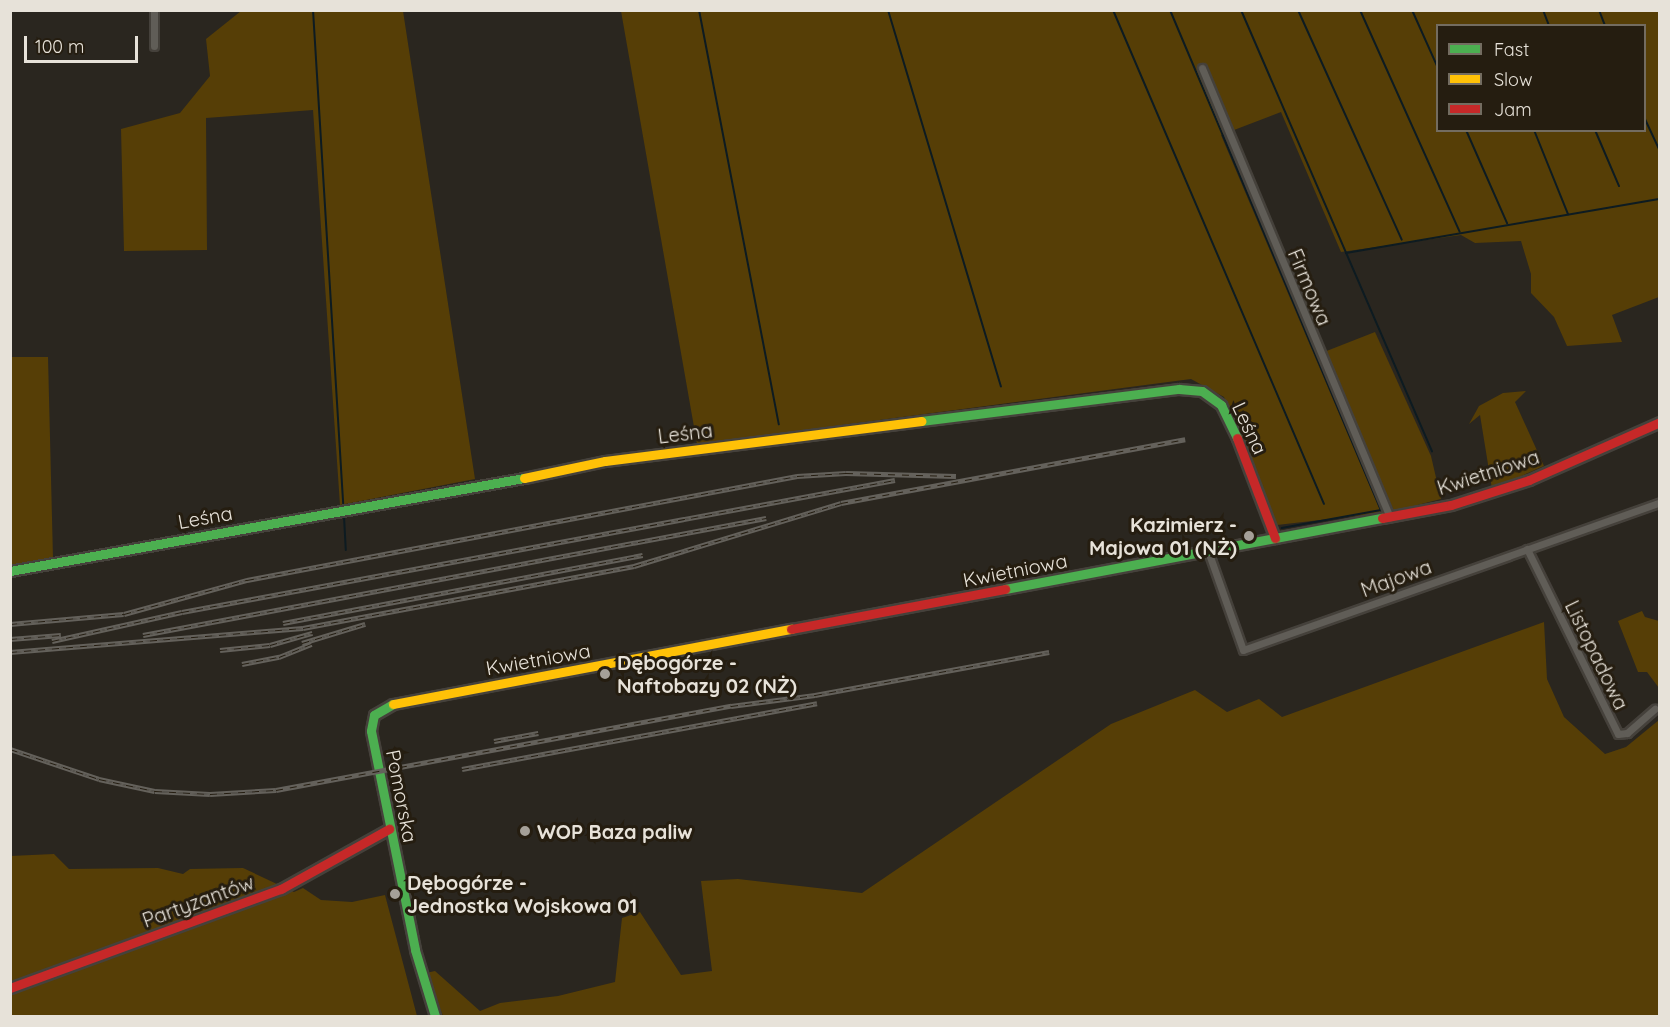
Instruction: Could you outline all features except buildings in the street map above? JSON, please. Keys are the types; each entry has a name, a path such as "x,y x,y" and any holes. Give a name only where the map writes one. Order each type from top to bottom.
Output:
{"street":[{"path":"154,10 154,46"},
{"name":"Firmowa","path":"1202,68 1390,517"},
{"name":"Leśna","path":"10,571 473,489 605,460 1179,388 1202,391 1221,405 1230,419 1275,538"},
{"name":"Kwietniowa","path":"373,721 378,712 399,702 1390,517 1497,491 1659,422"},
{"name":"Majowa","path":"1208,551 1243,650 1659,502"},
{"name":"Listopadowa","path":"1527,549 1618,734 1627,733 1655,709"},
{"name":"Pomorska","path":"373,721 389,829 415,950 435,1017"},
{"name":"Partyzantów","path":"10,988 281,890 389,829"}],"shaded area":[{"path":"241,11 403,11 475,479 340,505 313,110 206,118 207,250 124,251 121,129 180,113 210,76 206,39"},
{"path":"621,11 1659,11 1659,297 1612,315 1622,342 1567,346 1554,317 1531,293 1531,274 1521,241 1475,243 1461,235 1341,252 1281,112 1221,135 1381,513 1277,525 1224,397 1191,379 697,444"},
{"path":"1375,332 1431,456 1441,499 1394,511 1324,352"},
{"path":"11,357 48,357 53,558 11,565"},
{"path":"1526,391 1515,402 1544,466 1492,489 1480,415 1469,424 1479,406 1503,393"},
{"path":"1642,611 1645,617 1659,621 1659,688 1647,672 1638,672 1618,621"},
{"path":"1544,622 1547,679 1564,717 1605,754 1626,747 1659,720 1659,1016 443,1016 426,973 435,971 480,1011 500,1003 558,996 615,982 622,918 640,912 681,975 712,971 701,881 738,879 862,893 1111,724 1195,690 1227,712 1259,699 1282,717"},
{"path":"54,854 69,869 158,868 183,874 190,869 243,868 294,892 303,888 321,900 352,902 385,895 417,1016 11,1016 10,856"}],"waterway":[{"path":"313,10 343,503"},
{"path":"699,10 779,424"},
{"path":"888,10 1001,386"},
{"path":"1113,10 1324,504"},
{"path":"1170,10 1381,510 1282,528"},
{"path":"1241,10 1432,451"},
{"path":"1298,10 1402,240"},
{"path":"1360,10 1460,232"},
{"path":"1412,10 1436,64"},
{"path":"1543,10 1548,24"},
{"path":"1599,10 1604,24"},
{"path":"1646,121 1660,151"},
{"path":"1467,132 1507,223"},
{"path":"1535,132 1568,214"},
{"path":"1596,132 1619,186"},
{"path":"1346,253 1660,199"},
{"path":"344,516 346,550"}],"railway":[{"path":"10,652 303,628 634,566 841,503 1185,439"},
{"path":"10,624 124,614 247,580 797,476 846,473 956,476"},
{"path":"52,641 182,612 895,480"},
{"path":"143,635 766,518"},
{"path":"283,623 643,555"},
{"path":"302,643 365,624"},
{"path":"220,650 270,645 312,633"},
{"path":"10,639 61,635"},
{"path":"242,664 279,657 312,644"},
{"path":"10,749 99,779 155,791 210,794 276,790 731,706 815,695 1049,652"},
{"path":"462,769 817,703"},
{"path":"494,741 538,733"}],"traffic: fast":[{"path":"921,421 1179,389 1202,391 1221,405 1237,438"},
{"path":"10,571 524,478"},
{"path":"1005,589 1382,518"},
{"path":"393,704 374,715 371,731 415,950 435,1016"}],"traffic: slow":[{"path":"524,478 605,461 921,421"},
{"path":"393,704 791,629"}],"traffic: jam":[{"path":"1382,518 1451,505 1529,480 1660,422"},
{"path":"1237,438 1275,538"},
{"path":"791,629 1005,589"},
{"path":"10,988 281,889 389,829"}],"place":[{"name":"Kazimierz - Majowa 01 (NŻ)","path":"1249,536"},
{"name":"Dębogórze - Naftobazy 02 (NŻ)","path":"605,674"},
{"name":"WOP Baza paliw","path":"525,831"},
{"name":"Dębogórze - Jednostka Wojskowa 01","path":"395,894"}]}
